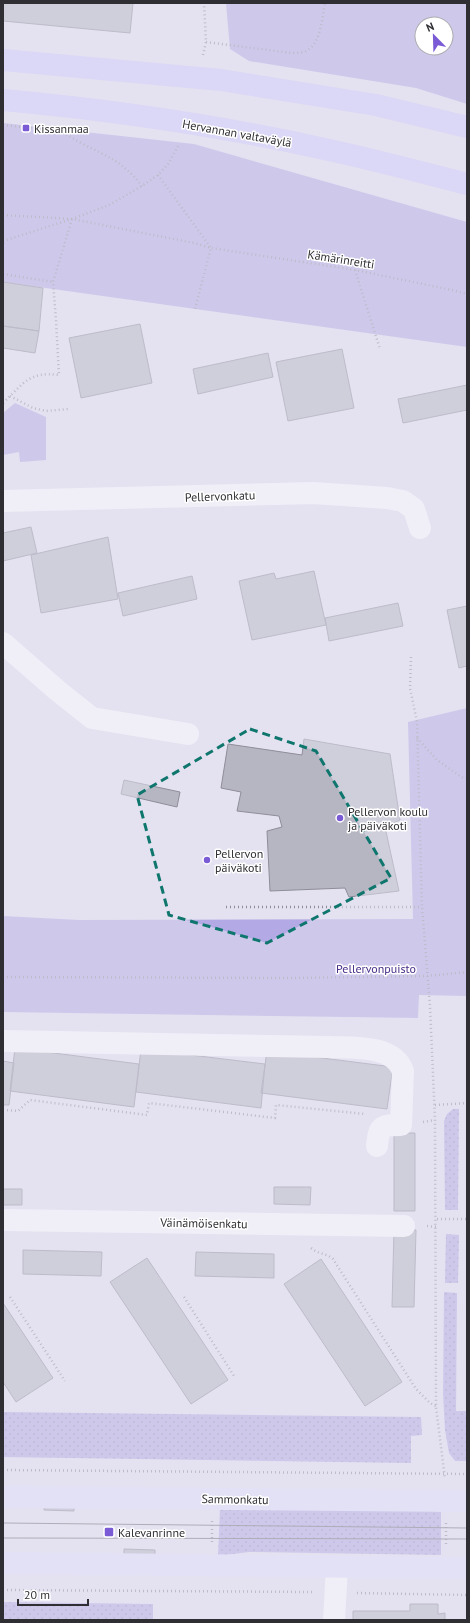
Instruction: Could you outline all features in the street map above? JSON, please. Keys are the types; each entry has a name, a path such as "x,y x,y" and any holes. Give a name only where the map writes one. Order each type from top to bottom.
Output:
{"highway":[{"path":"3,60 221,80 376,105 467,127"},
{"name":"Hervannan valtaväylä","path":"3,100 111,112 222,129 328,150 467,184"}],"main road":[{"name":"Sammonkatu","path":"3,1497 457,1501"},
{"path":"3,1564 467,1568"}],"street":[{"name":"Pellervonkatu","path":"3,501 313,493 372,497 403,501 414,509 420,528"},
{"path":"3,643 58,691 92,718 188,734"},
{"path":"3,1041 328,1046 374,1050 386,1053 401,1065 403,1071 401,1125 386,1125 382,1127 378,1133 377,1146"},
{"name":"Väinämöisenkatu","path":"3,1220 404,1226"},
{"path":"334,1620 337,1567"}],"path":[{"path":"203,56 206,42 204,3"},
{"path":"206,42 291,53 304,52 312,46 318,35 325,3"},
{"path":"3,125 64,132 81,143 115,159 131,172 142,186"},
{"path":"3,241 72,220 109,205 158,175 169,163 178,146"},
{"path":"158,175 211,248 195,309"},
{"name":"Kämärinreitti","path":"3,215 72,220 211,248 355,270 467,294"},
{"path":"3,402 27,380 36,375 45,373 59,375 53,282 72,220"},
{"path":"355,270 380,349"},
{"path":"3,274 53,282"},
{"path":"10,396 33,408 46,411 68,409"},
{"path":"411,657 410,688 417,722 422,907 430,1006 434,1105 436,1220 436,1407 444,1474 447,1484 457,1501 445,1568 445,1595"},
{"path":"417,737 437,760 463,778 467,778"},
{"path":"226,907 422,907"},
{"path":"3,977 291,978 427,976 467,972"},
{"path":"3,1110 18,1111 30,1100 147,1115 150,1103 275,1118 276,1105 370,1114 386,1125"},
{"path":"434,1105 467,1103"},
{"path":"436,1220 467,1219"},
{"path":"311,1247 317,1252 326,1254 333,1259 416,1389 436,1407"},
{"path":"10,1297 65,1381"},
{"path":"184,1297 234,1376"},
{"path":"3,1470 467,1474"},
{"path":"211,1592 213,1473"},
{"path":"3,1590 467,1595"}],"highlighted area":[{"path":"250,729 316,751 391,878 267,943 169,915 137,795"}],"green space":[{"path":"226,3 467,3 467,104 416,88 249,61 230,49"},
{"path":"3,123 194,144 467,222 467,347 3,282"},
{"path":"15,403 46,417 46,460 20,462 19,452 3,455 3,413"},
{"name":"Pellervonpuisto","path":"467,708 467,996 419,995 418,1018 3,1012 3,916 79,920 413,919 408,722"},
{"path":"453,1109 459,1109 458,1210 445,1210 444,1121 447,1114"},
{"path":"446,1234 459,1235 458,1283 445,1283"},
{"path":"444,1292 457,1293 456,1411 467,1411 467,1461 455,1461 449,1453 445,1430 443,1394"},
{"path":"3,1412 421,1417 422,1435 411,1436 411,1463 3,1457"},
{"path":"220,1508 427,1510 441,1512 441,1555 249,1552 218,1556"},
{"path":"3,1602 153,1604 153,1620 3,1620"}],"building":[{"path":"3,3 133,3 130,33 3,21"},
{"path":"3,282 43,288 39,331 3,326"},
{"path":"140,324 152,383 81,398 69,338"},
{"path":"3,326 39,331 35,353 3,348"},
{"path":"342,349 354,408 288,421 276,362"},
{"path":"268,353 273,377 198,394 193,369"},
{"path":"467,385 467,410 403,423 398,399"},
{"path":"31,527 37,553 3,561 3,533"},
{"path":"108,537 118,599 41,613 31,555"},
{"path":"314,571 326,625 252,640 239,581 274,573 276,579"},
{"path":"192,576 197,599 123,616 118,593"},
{"path":"398,603 403,626 329,641 325,618"},
{"path":"467,606 467,666 459,668 447,610"},
{"name":"Pellervon koulu ja päiväkoti","path":"304,739 390,754 400,820 385,827 399,891 349,897 345,888 270,891 267,831 282,827 279,816 237,811 241,792 221,788 228,744 302,755"},
{"path":"124,780 180,792 177,807 121,794"},
{"path":"15,1048 139,1064 134,1107 10,1091"},
{"path":"141,1049 265,1064 261,1108 136,1092"},
{"path":"267,1051 393,1067 387,1109 261,1093"},
{"path":"3,1061 14,1063 9,1105 3,1105"},
{"path":"394,1133 415,1133 415,1211 394,1211"},
{"path":"274,1187 311,1187 310,1205 274,1204"},
{"path":"3,1189 22,1189 22,1205 3,1205"},
{"path":"394,1230 416,1230 414,1307 392,1307"},
{"path":"23,1250 102,1252 101,1276 23,1274"},
{"path":"196,1252 274,1254 274,1278 195,1276"},
{"path":"147,1258 228,1380 191,1404 110,1282"},
{"path":"321,1259 402,1382 365,1406 284,1284"},
{"path":"3,1303 53,1378 16,1402 3,1382"},
{"path":"44,1505 74,1506 74,1511 44,1510"},
{"path":"124,1549 155,1550 155,1555 124,1555"},
{"path":"410,1604 438,1604 438,1614 445,1613 445,1620 353,1620 353,1611 410,1611"}],"tram line":[{"path":"3,1523 467,1528"},
{"path":"3,1538 467,1539"}],"place":[{"name":"Kissanmaa","path":"26,128"},
{"name":"Pellervon koulu ja päiväkoti","path":"340,818"},
{"name":"Pellervon päiväkoti","path":"207,860"},
{"name":"Kalevanrinne","path":"109,1532"}]}
